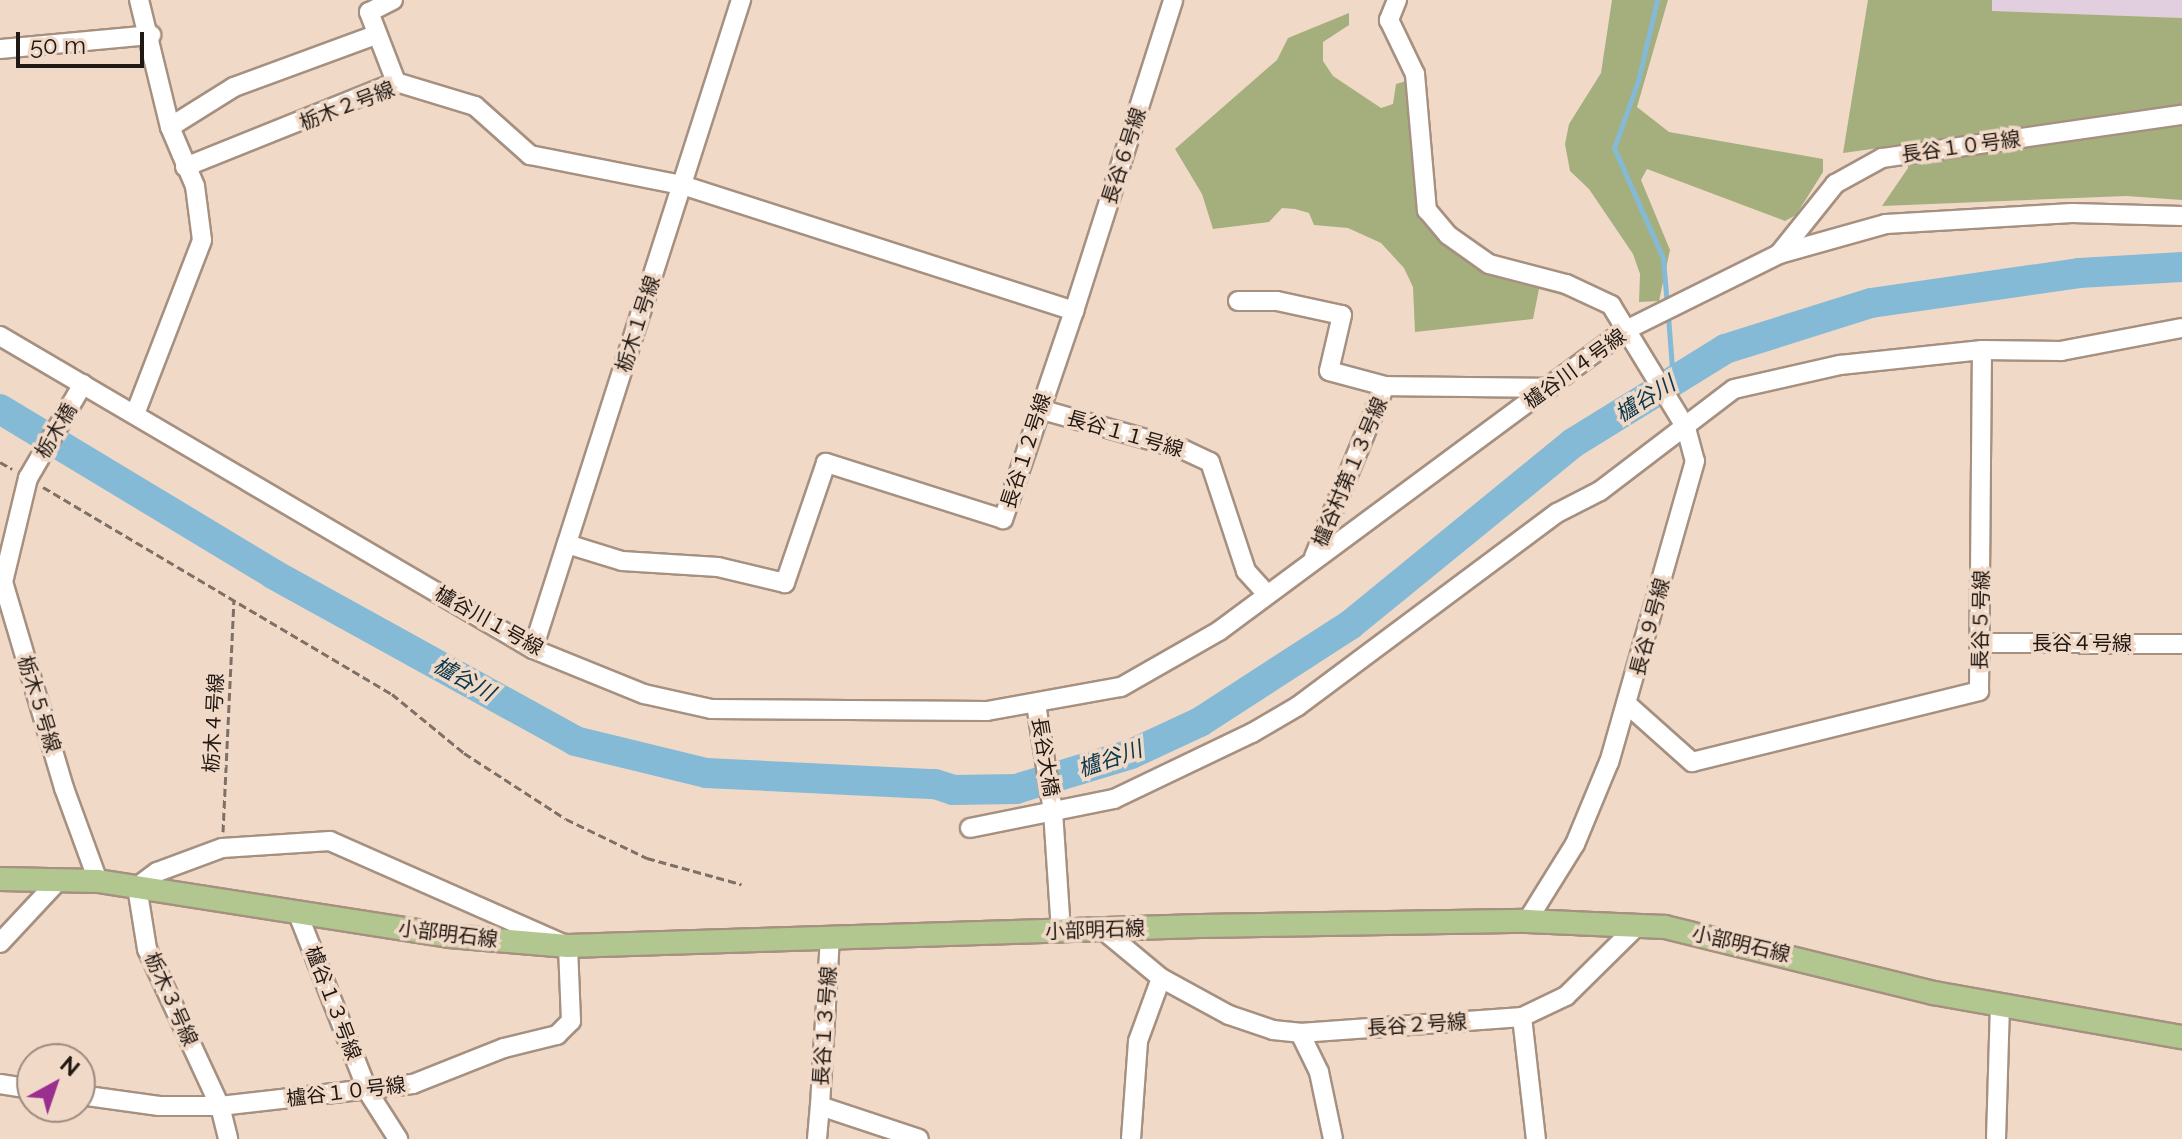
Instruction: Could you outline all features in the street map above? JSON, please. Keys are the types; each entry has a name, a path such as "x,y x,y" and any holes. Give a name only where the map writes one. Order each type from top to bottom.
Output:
{"main road":[{"name":"小部明石線","path":"0,879 98,881 449,936 568,946 1102,929 1527,921 1638,925 1680,930 2000,1005 2182,1037"}],"street":[{"path":"135,414 202,240 195,186 170,127 151,35 139,0"},
{"path":"393,0 369,12 375,35 396,82"},
{"name":"栃木１号線","path":"533,649 741,0"},
{"name":"長谷６号線","path":"1074,311 1173,0"},
{"name":"長谷９号線","path":"1397,0 1389,20 1415,74 1427,210 1448,235 1489,264 1566,284 1611,305 1624,331 1686,428 1695,461 1628,705 1575,844 1527,921"},
{"path":"0,49 151,35"},
{"path":"170,127 234,87 375,35"},
{"name":"栃木２号線","path":"185,167 396,82 475,106 530,155 682,185"},
{"name":"長谷１０号線","path":"1779,254 1835,184 1882,158 2182,115"},
{"path":"682,185 1074,311"},
{"name":"櫨谷川４号線","path":"1036,704 1121,687 1219,631 1265,592 1624,331 1678,301 1779,254 1886,224 2072,213 2182,216"},
{"path":"1238,301 1277,301 1342,315 1329,371 1385,386 1549,388"},
{"name":"長谷１２号線","path":"567,544 622,561 718,567 785,583 826,463 1003,519 1074,311"},
{"path":"970,828 1114,799 1298,706 1557,513 1600,491 1734,389 1840,365 1982,350 2061,351 2182,328"},
{"name":"櫨谷川１号線","path":"0,336 533,649 644,694 711,709 987,711 1036,704"},
{"name":"長谷５号線","path":"1628,705 1692,762 1979,691 1982,643 1982,350"},
{"name":"栃木橋","path":"28,478 83,384"},
{"name":"櫨谷村第１３号線","path":"1314,558 1385,386"},
{"name":"長谷１１号線","path":"1039,409 1182,449 1210,462 1246,571 1265,592"},
{"name":"栃木５号線","path":"28,478 3,582 64,788 98,881"},
{"name":"長谷４号線","path":"1982,643 2182,644"},
{"name":"長谷大橋","path":"1036,704 1053,811 1061,931"},
{"path":"137,887 157,872 222,848 330,841 568,946"},
{"path":"0,943 59,880"},
{"name":"栃木３号線","path":"137,887 147,949 220,1106 228,1139"},
{"name":"櫨谷１３号線","path":"298,914 368,1092 398,1139"},
{"path":"1536,1139 1522,1017 1566,996 1638,925"},
{"name":"長谷２号線","path":"1102,929 1161,978 1229,1015 1300,1033 1522,1017"},
{"name":"長谷１３号線","path":"830,937 820,1106 867,1126 919,1139"},
{"name":"櫨谷１０号線","path":"96,1097 159,1106 220,1106 368,1092 413,1084 504,1048 557,1035 571,1021 568,946"},
{"path":"1131,1139 1138,1041 1161,978"},
{"path":"1996,1139 2000,1005"},
{"path":"1300,1033 1322,1084 1333,1139"},
{"path":"817,1139 820,1106"}],"path":[{"path":"28,478 392,694 464,753 566,819 647,858 741,884"},
{"name":"栃木４号線","path":"222,848 234,600"}],"shaded area":[{"path":"1992,0 2182,0 2182,18 1991,11"}],"green space":[{"path":"1612,0 1668,0 1637,107 1669,132 1823,159 1823,172 1796,215 1785,221 1647,169 1641,180 1670,250 1659,301 1639,302 1640,274 1633,254 1589,189 1570,171 1565,144 1569,124 1601,73"},
{"path":"1868,0 1992,0 1992,11 2182,18 2182,200 2126,196 1882,206 1908,168 1908,144 1843,153"},
{"path":"1349,13 1349,25 1323,42 1323,61 1333,76 1381,108 1393,104 1396,84 1413,79 1422,204 1478,266 1492,274 1568,289 1569,297 1539,289 1533,319 1415,332 1413,287 1404,268 1381,243 1348,228 1314,225 1309,213 1295,209 1282,208 1269,222 1213,229 1202,194 1175,149 1277,60 1288,38"}],"waterway":[{"path":"1657,0 1638,81 1614,148 1663,258 1667,306"},
{"name":"櫨谷川","path":"0,409 273,574 575,741 706,773 935,784 953,790 1016,789 1131,754 1200,722 1350,625 1573,443 1725,349 1871,303 2079,273 2182,267"},
{"path":"1668,316 1673,381"}]}
